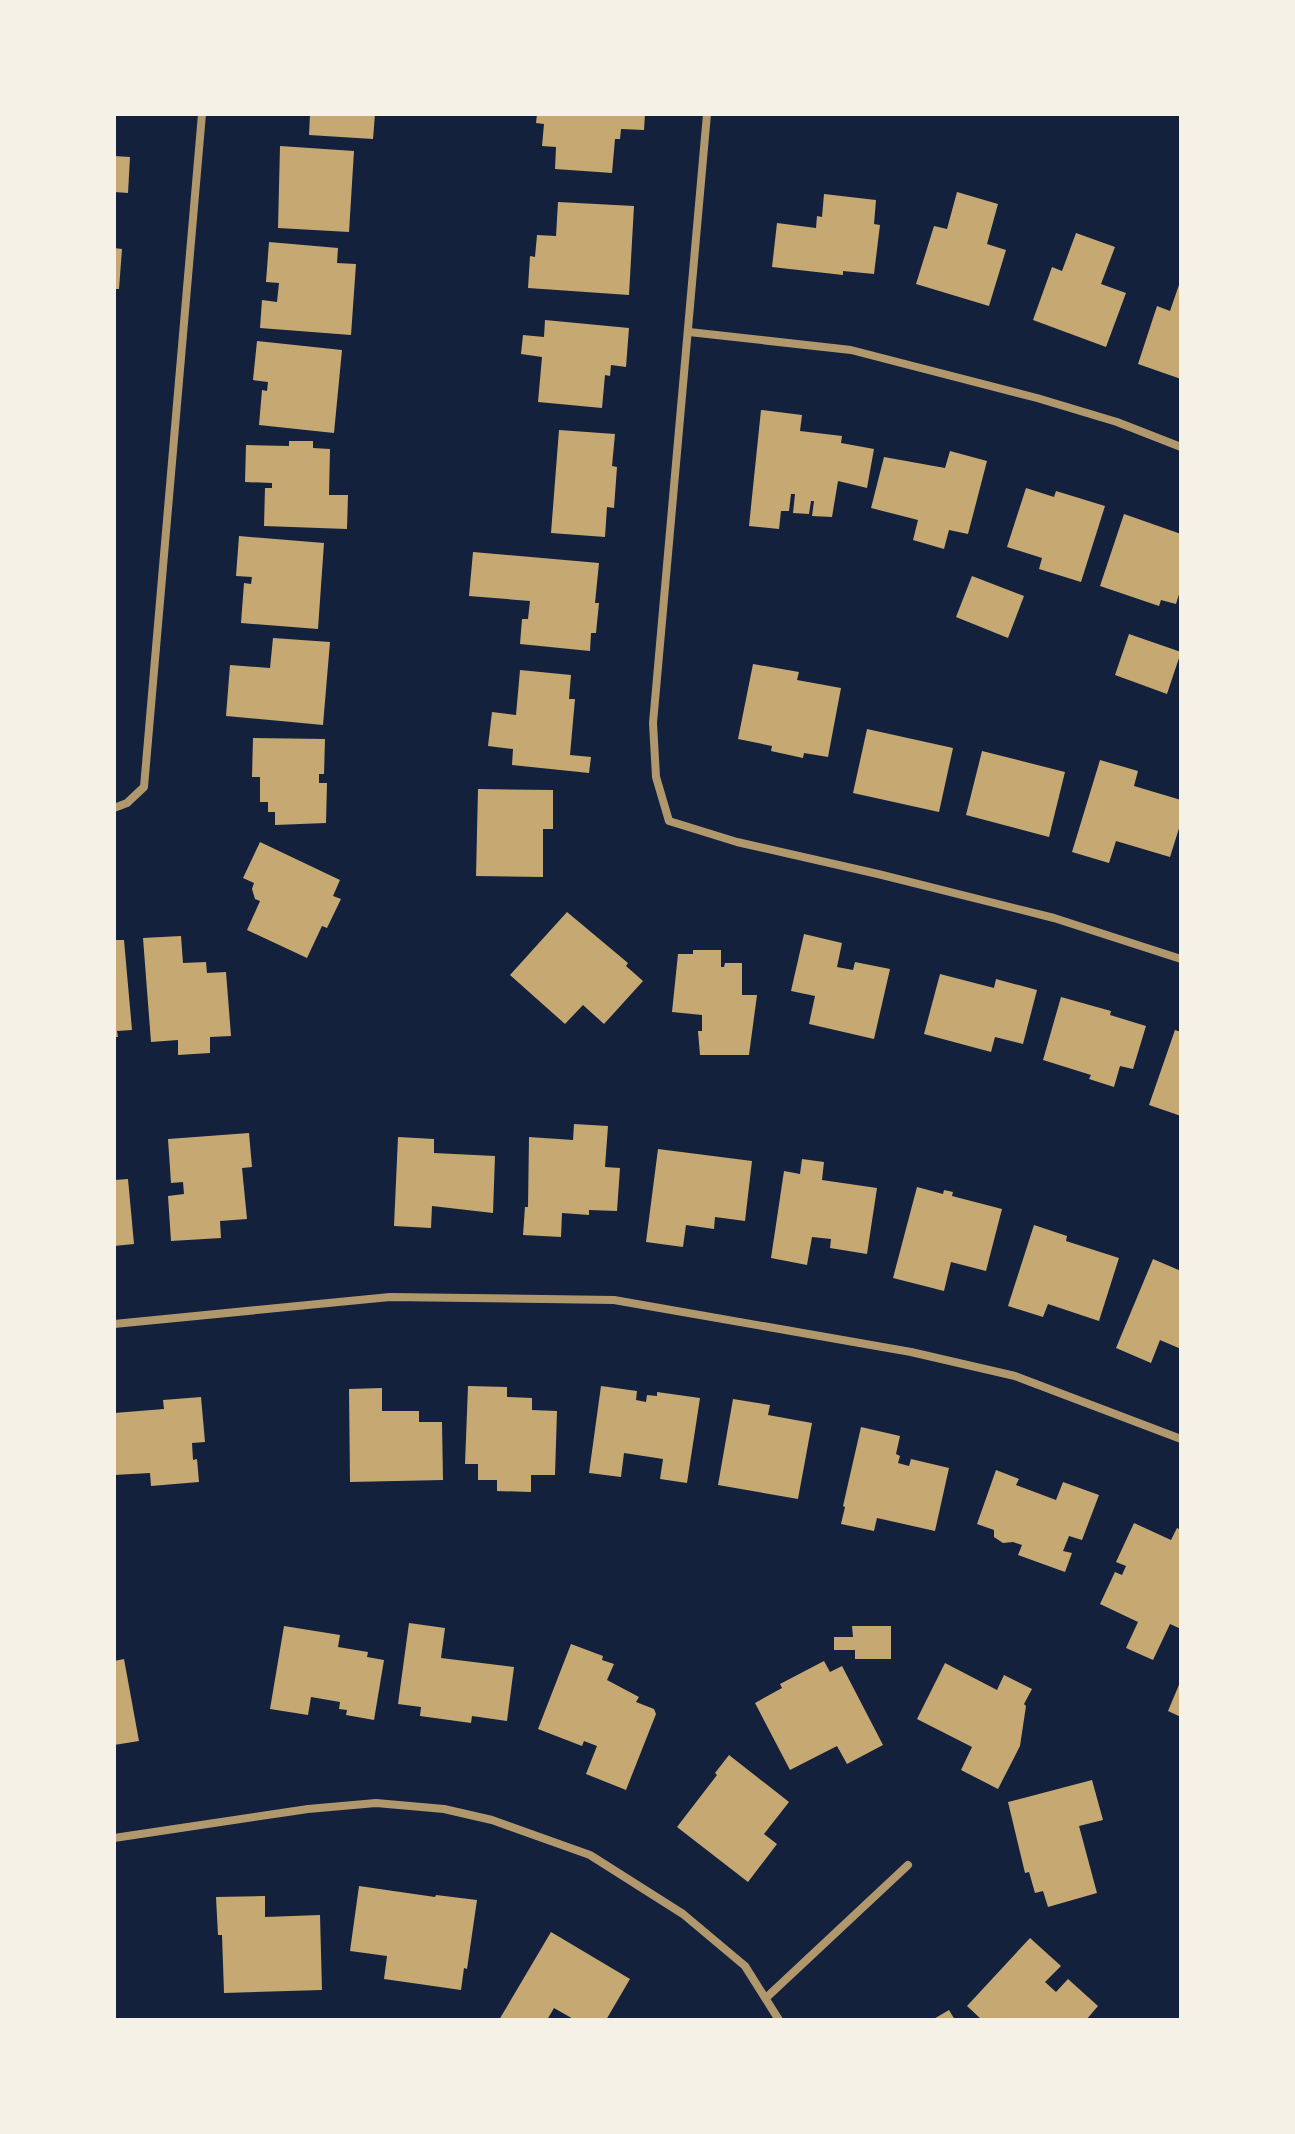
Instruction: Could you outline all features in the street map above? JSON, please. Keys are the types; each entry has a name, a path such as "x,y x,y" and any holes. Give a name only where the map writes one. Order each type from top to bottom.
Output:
{"street":[{"path":"114,808 127,803 144,787 202,114"},
{"path":"707,114 653,723 656,777 669,821 737,842 1026,911 1112,935 1181,959"},
{"path":"689,332 851,350 1037,398 1117,422 1181,447"},
{"path":"114,1324 390,1297 614,1300 911,1352 1015,1376 1181,1439"},
{"path":"114,1838 308,1809 376,1803 444,1809 492,1820 590,1855 683,1914 745,1966 779,2020"},
{"path":"767,1997 908,1865"}],"building":[{"path":"310,114 375,114 373,139 309,135"},
{"path":"537,114 645,114 644,130 621,129 620,139 615,139 612,173 555,169 556,147 542,146 544,124 536,123"},
{"path":"280,146 354,151 349,232 278,228"},
{"path":"114,156 130,157 128,193 114,192"},
{"path":"957,192 998,204 987,244 1006,250 989,306 916,284 934,226 947,229"},
{"path":"824,194 876,200 874,224 880,225 874,274 843,271 843,275 772,267 777,223 816,228 817,216 822,217"},
{"path":"558,202 634,206 629,295 528,288 530,256 535,257 537,235 556,236"},
{"path":"1076,233 1115,247 1101,284 1126,293 1106,347 1033,320 1052,267 1062,271"},
{"path":"269,242 338,248 337,263 356,264 351,335 260,328 262,300 277,302 279,283 266,282"},
{"path":"114,248 122,249 119,289 114,289"},
{"path":"1181,279 1181,379 1138,364 1157,306 1170,311"},
{"path":"545,320 629,328 626,367 611,365 610,376 605,375 602,408 538,402 542,357 521,354 523,335 544,337"},
{"path":"257,341 342,350 334,433 259,425 262,390 267,391 268,382 253,380"},
{"path":"761,410 802,415 800,431 842,436 841,443 874,449 867,488 838,481 832,517 812,516 814,501 811,501 809,514 793,513 795,494 791,494 789,511 781,511 779,529 749,526"},
{"path":"559,430 615,434 612,466 617,467 614,508 607,507 605,537 551,533"},
{"path":"289,441 313,441 313,448 330,449 329,495 348,495 347,529 264,526 265,488 272,488 272,483 245,482 246,445 289,446"},
{"path":"950,451 987,461 968,534 949,530 944,549 913,540 918,520 871,508 884,457 945,468"},
{"path":"1026,488 1054,497 1056,491 1105,506 1081,582 1039,569 1042,558 1007,547"},
{"path":"1124,514 1181,534 1181,588 1176,604 1161,600 1159,606 1100,586"},
{"path":"239,536 324,543 318,629 241,623 244,583 251,584 252,577 236,576"},
{"path":"473,552 599,563 596,633 591,633 590,651 520,644 522,619 528,619 530,601 469,596"},
{"path":"972,576 1024,596 1008,638 956,617"},
{"path":"1129,634 1181,652 1167,694 1115,675"},
{"path":"273,638 330,642 323,725 226,716 230,665 270,668"},
{"path":"753,664 799,672 797,680 841,688 828,757 804,753 803,758 771,751 772,746 738,739"},
{"path":"520,670 571,675 569,699 575,699 570,755 591,757 589,773 512,765 513,749 488,746 492,712 516,715"},
{"path":"867,729 953,748 939,812 853,793"},
{"path":"253,738 325,739 324,774 319,774 319,783 327,783 326,823 275,825 275,812 268,812 268,802 260,802 260,777 252,777"},
{"path":"982,751 1065,772 1049,837 966,815"},
{"path":"1100,760 1138,771 1134,786 1181,800 1181,822 1170,857 1116,841 1109,863 1072,852"},
{"path":"478,789 553,790 553,829 543,829 543,877 476,876"},
{"path":"260,842 340,880 333,896 341,899 327,928 322,926 307,958 247,930 260,901 255,899 254,883 243,878"},
{"path":"567,912 628,963 626,966 643,981 604,1024 583,1005 565,1024 510,975"},
{"path":"804,934 842,943 837,967 853,970 855,962 890,969 874,1039 809,1024 815,996 791,991"},
{"path":"181,936 183,963 206,962 207,973 226,972 231,1036 210,1037 210,1053 178,1055 178,1040 151,1042 143,938"},
{"path":"114,940 124,940 132,1030 117,1031 118,1037 114,1037"},
{"path":"693,950 721,950 721,967 725,963 742,963 742,995 757,995 749,1055 700,1055 698,1031 702,1031 702,1015 672,1012 678,954 693,954"},
{"path":"940,974 994,988 996,979 1037,990 1023,1044 995,1037 991,1052 924,1034"},
{"path":"1061,997 1111,1011 1110,1015 1146,1026 1133,1069 1120,1066 1114,1087 1089,1079 1091,1075 1043,1060"},
{"path":"1175,1030 1181,1032 1181,1116 1149,1105"},
{"path":"574,1124 608,1126 605,1167 620,1168 617,1211 589,1210 589,1215 562,1213 561,1237 523,1235 525,1207 528,1207 529,1137 573,1140"},
{"path":"249,1133 252,1167 242,1168 247,1219 220,1221 221,1238 171,1241 168,1196 184,1194 183,1182 171,1183 168,1139"},
{"path":"398,1137 434,1139 434,1153 495,1156 493,1213 432,1206 431,1228 394,1226"},
{"path":"658,1149 752,1161 745,1221 715,1217 714,1229 686,1225 683,1247 646,1242"},
{"path":"802,1159 824,1162 822,1180 877,1188 867,1254 830,1248 831,1239 812,1237 807,1265 771,1258 784,1171 800,1174"},
{"path":"128,1179 134,1244 114,1246 114,1180"},
{"path":"917,1187 943,1194 944,1190 953,1192 952,1196 1002,1209 986,1271 951,1262 944,1291 893,1278"},
{"path":"1034,1225 1067,1236 1066,1241 1119,1258 1099,1321 1048,1304 1043,1317 1008,1306"},
{"path":"1153,1259 1181,1271 1181,1349 1160,1340 1151,1363 1116,1348"},
{"path":"468,1386 507,1387 507,1397 532,1398 532,1410 557,1411 555,1475 531,1475 531,1492 497,1491 497,1480 478,1480 478,1464 465,1464"},
{"path":"601,1386 637,1391 636,1400 646,1402 647,1395 657,1396 657,1392 700,1398 687,1483 660,1479 663,1459 624,1453 621,1477 589,1473"},
{"path":"382,1388 382,1411 419,1411 419,1422 442,1422 443,1480 350,1482 349,1389"},
{"path":"201,1397 205,1442 192,1443 199,1482 151,1486 150,1473 114,1475 114,1413 164,1409 163,1400"},
{"path":"733,1399 770,1405 768,1415 812,1423 798,1499 718,1485"},
{"path":"861,1427 900,1436 896,1454 900,1456 898,1463 909,1466 911,1459 949,1468 935,1531 877,1518 874,1531 841,1524"},
{"path":"996,1470 1019,1479 1016,1485 1056,1500 1063,1482 1099,1495 1082,1540 1069,1536 1063,1551 1072,1553 1065,1572 1018,1555 1022,1545 1003,1543 994,1537 994,1530 977,1524"},
{"path":"1134,1523 1171,1540 1177,1528 1181,1530 1181,1629 1170,1624 1153,1660 1126,1648 1138,1622 1100,1604 1115,1572 1122,1575 1126,1566 1116,1562"},
{"path":"409,1623 445,1628 441,1658 514,1667 507,1721 472,1716 471,1723 420,1716 421,1707 398,1704"},
{"path":"284,1626 340,1635 338,1647 368,1652 367,1657 384,1660 374,1720 346,1715 347,1710 339,1709 340,1702 311,1697 308,1715 270,1709"},
{"path":"852,1626 891,1626 891,1659 855,1659 855,1650 834,1650 834,1637 853,1637"},
{"path":"571,1644 603,1656 602,1660 614,1664 607,1680 639,1697 636,1702 654,1709 656,1714 626,1790 586,1774 597,1746 584,1741 582,1746 538,1729"},
{"path":"124,1659 139,1741 114,1745 114,1661"},
{"path":"824,1661 830,1672 842,1666 883,1745 847,1764 837,1746 790,1770 755,1703 782,1688 780,1684"},
{"path":"945,1663 997,1690 1004,1675 1032,1689 1024,1704 1020,1746 998,1789 961,1770 972,1747 917,1719"},
{"path":"1181,1680 1181,1717 1168,1711"},
{"path":"729,1755 789,1802 764,1834 777,1844 748,1882 677,1827"},
{"path":"1092,1780 1103,1820 1079,1826 1097,1893 1048,1907 1043,1891 1035,1893 1029,1872 1025,1873 1008,1802"},
{"path":"359,1886 477,1900 461,1990 384,1979 387,1956 350,1951"},
{"path":"265,1896 265,1917 320,1915 322,1990 224,1993 222,1935 218,1935 216,1897"},
{"path":"551,1932 630,1979 606,2020 575,2020 554,2008 547,2020 499,2020"},
{"path":"1030,1938 1061,1966 1045,1982 1056,1992 1068,1979 1098,2006 1086,2020 982,2020 967,2006"},
{"path":"949,2010 955,2020 932,2020"}]}
